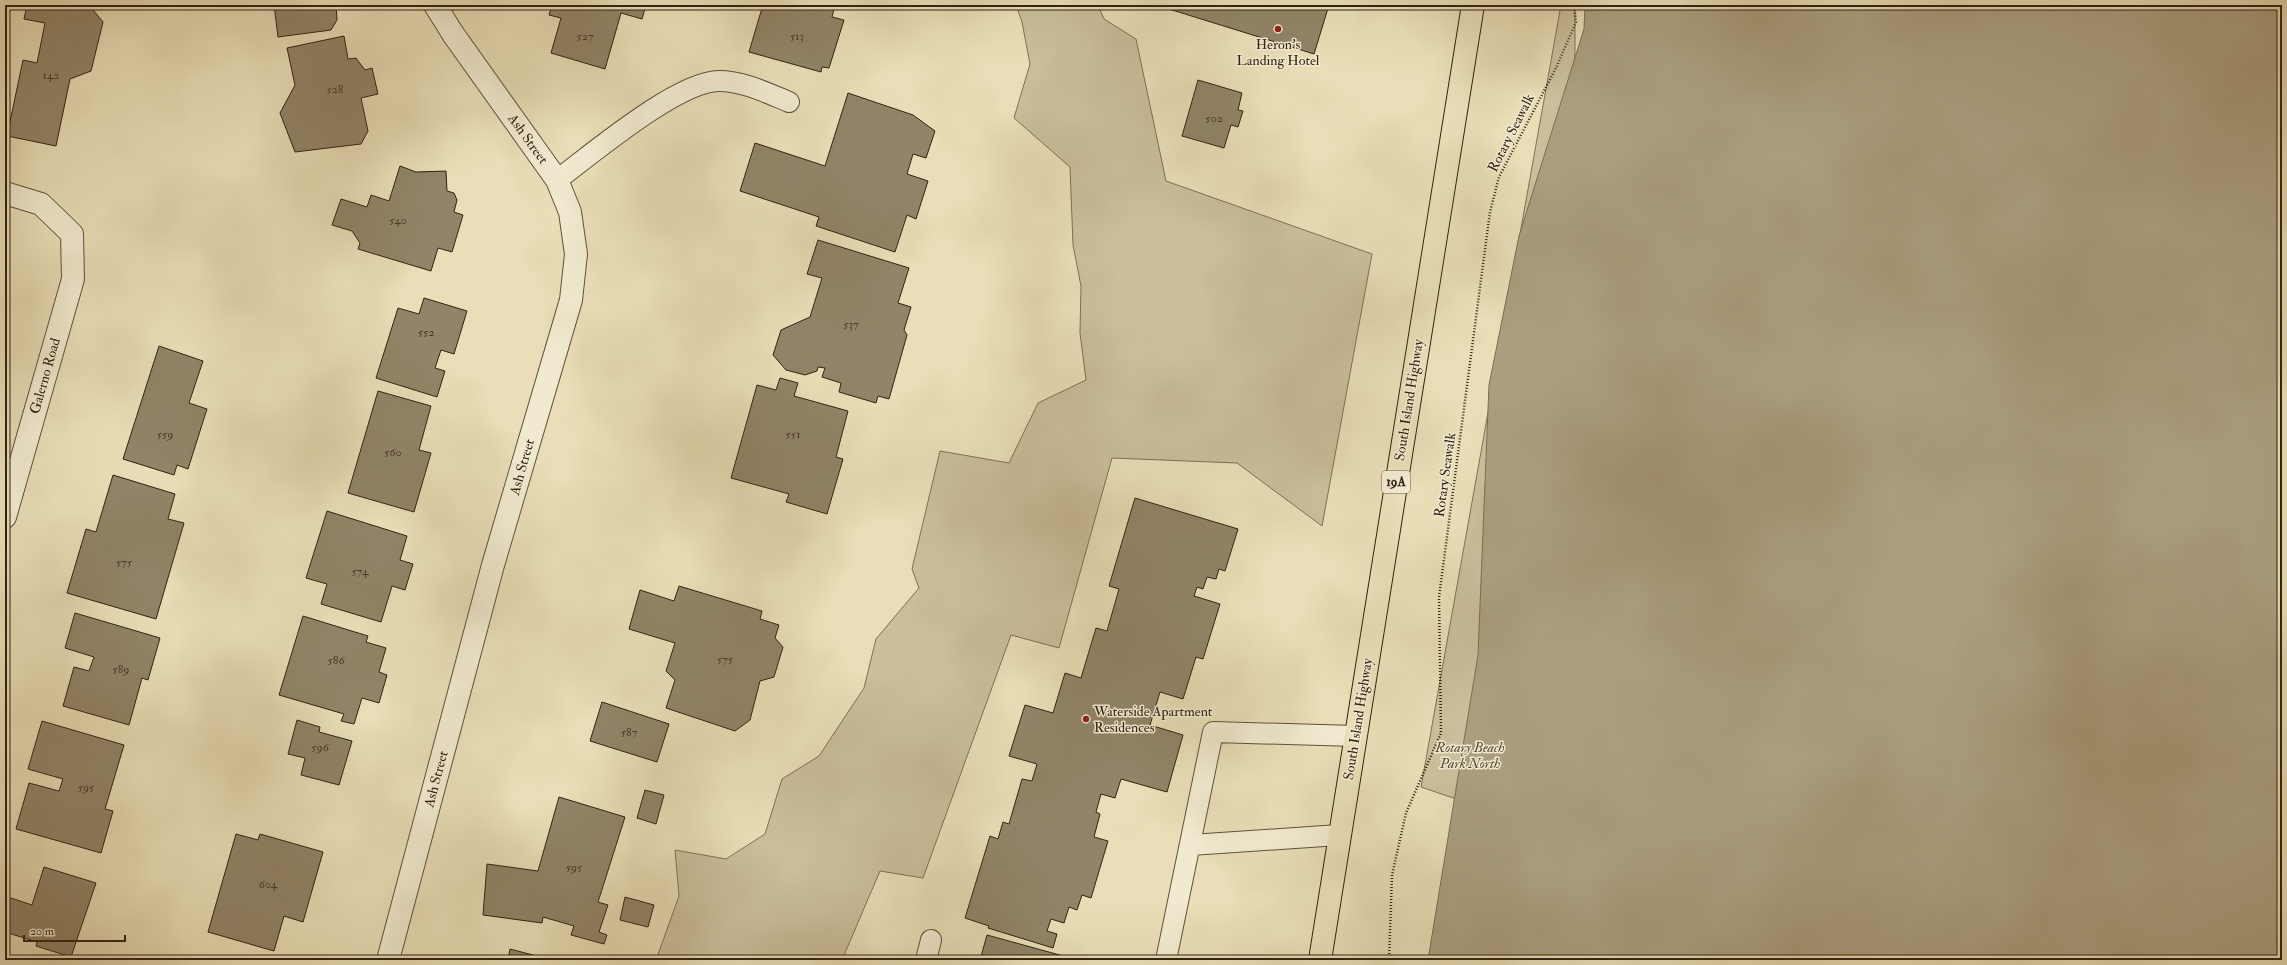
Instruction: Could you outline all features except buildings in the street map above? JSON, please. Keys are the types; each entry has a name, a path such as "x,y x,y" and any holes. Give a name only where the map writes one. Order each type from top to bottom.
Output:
{"main road":[{"name":"South Island Highway","path":"1320,960 1473,5"}],"street":[{"name":"Ash Street","path":"388,960 493,565 571,300 576,254 570,212 557,180 452,34 434,5"},
{"name":"Galerno Road","path":"5,193 41,204 72,234 73,279 5,517"}],"lane":[{"path":"557,180 658,106 696,85 719,81 742,84 789,102"},
{"path":"1166,960 1191,845 1213,732 1355,736"},
{"path":"1191,845 1339,835"},
{"path":"926,960 931,940"}],"path":[{"name":"Rotary Seawalk","path":"1389,960 1392,875 1406,813 1441,733 1439,597 1490,212 1498,177 1556,68 1576,22 1574,5"}],"green space":[{"path":"1016,5 1098,5 1104,19 1136,39 1166,181 1372,254 1322,526 1237,463 1112,458 1059,648 1011,635 923,878 880,871 842,960 656,960 679,896 675,850 726,859 765,834 782,779 819,756 864,688 876,639 919,588 912,569 940,451 1009,463 1038,403 1086,380 1080,333 1081,286 1073,245 1070,167 1014,118 1030,64 1022,22"},
{"name":"Rotary Beach Park North","path":"1561,5 1575,5 1573,99 1500,814 1421,787"}],"shaded area":[{"path":"1585,5 2282,5 2282,960 1428,960 1478,655 1489,385 1519,236 1584,29"}],"place":[{"name":"Heron's Landing Hotel","path":"1278,29"},
{"name":"Waterside Apartment Residences","path":"1086,719"}]}
